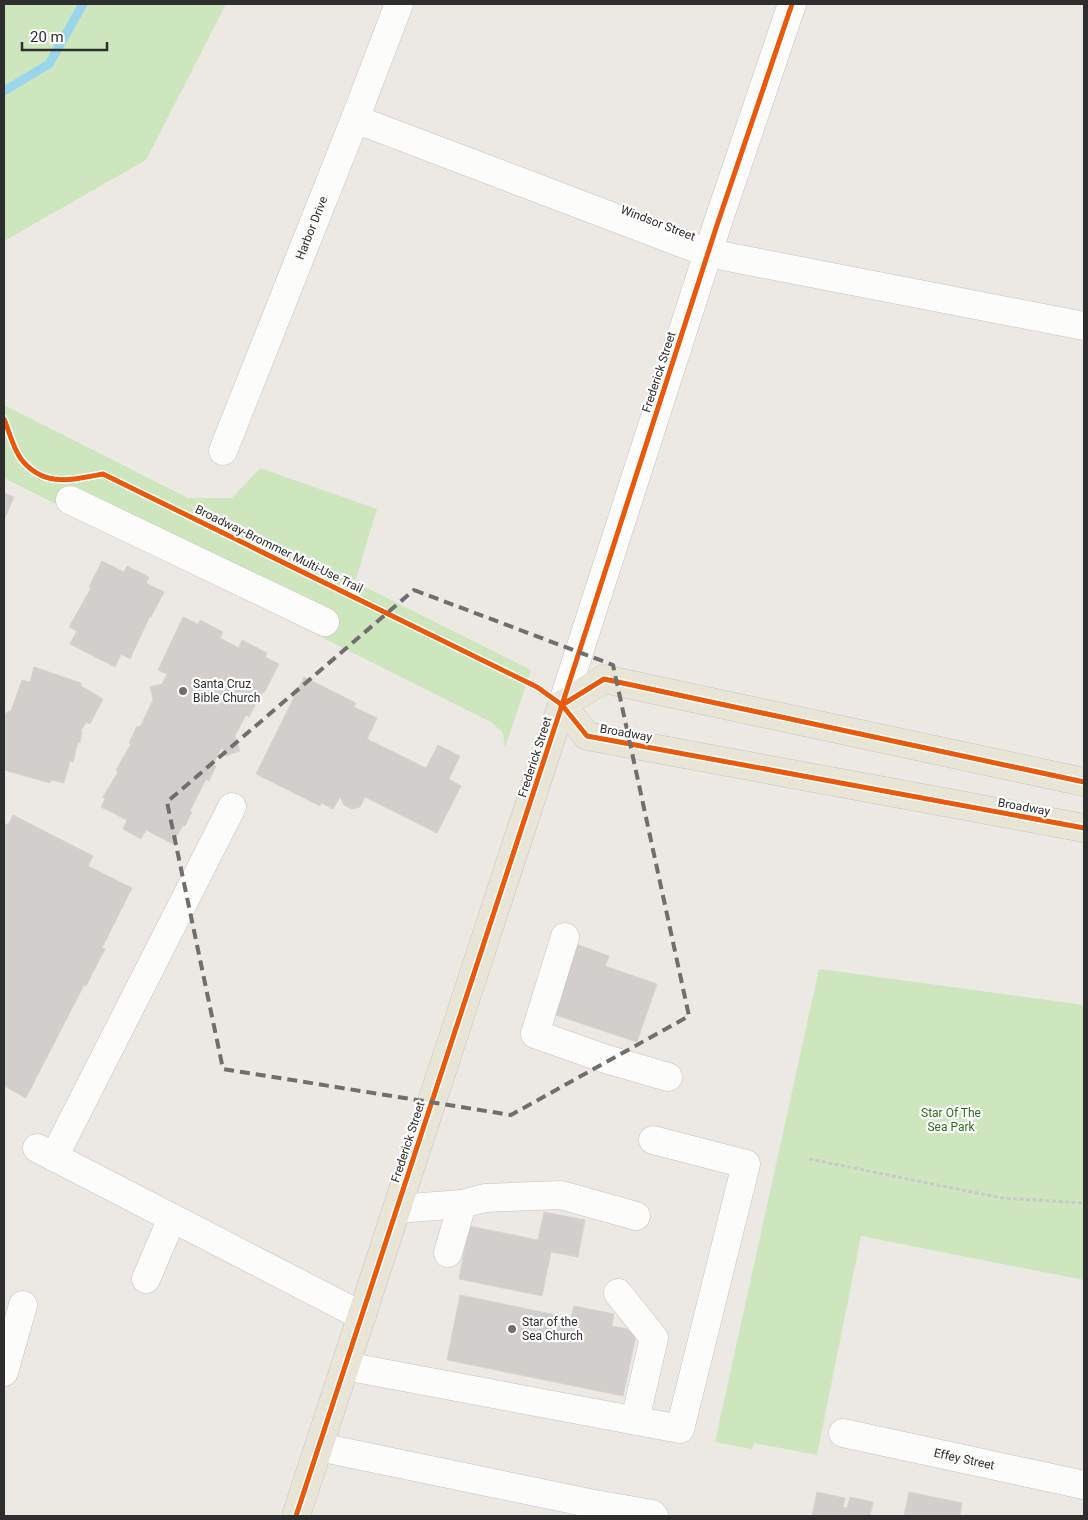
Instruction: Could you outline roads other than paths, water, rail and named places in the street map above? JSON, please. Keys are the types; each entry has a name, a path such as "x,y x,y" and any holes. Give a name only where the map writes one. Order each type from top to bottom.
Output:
{"main road":[{"path":"562,705 604,679 1084,782"},
{"name":"Broadway","path":"562,705 587,736 1084,828"},
{"name":"Frederick Street","path":"296,1516 562,705"}],"street":[{"name":"Harbor Drive","path":"223,451 355,120 399,4"},
{"name":"Frederick Street","path":"562,705 708,253 792,4"},
{"name":"Windsor Street","path":"355,120 708,253 1084,326"},
{"path":"70,500 325,622"},
{"path":"232,807 45,1152 362,1316"},
{"path":"565,937 535,1034 606,1059 668,1077"},
{"path":"345,1366 680,1429 746,1164 653,1140"},
{"path":"397,1208 462,1204 485,1198 560,1195 636,1216"},
{"path":"448,1253 462,1204"},
{"path":"146,1279 172,1218"},
{"path":"618,1293 654,1338 635,1420"},
{"path":"4,1372 23,1305"},
{"name":"Effey Street","path":"842,1433 1084,1485"},
{"path":"319,1446 589,1503 652,1514 654,1516"}],"waterway":[{"path":"4,91 49,64 83,4"}],"place":[{"name":"Santa Cruz Bible Church","path":"183,691"},
{"name":"Star of the Sea Church","path":"512,1329"}],"park label":[{"name":"Star Of The Sea Park","path":"951,1120"}]}
